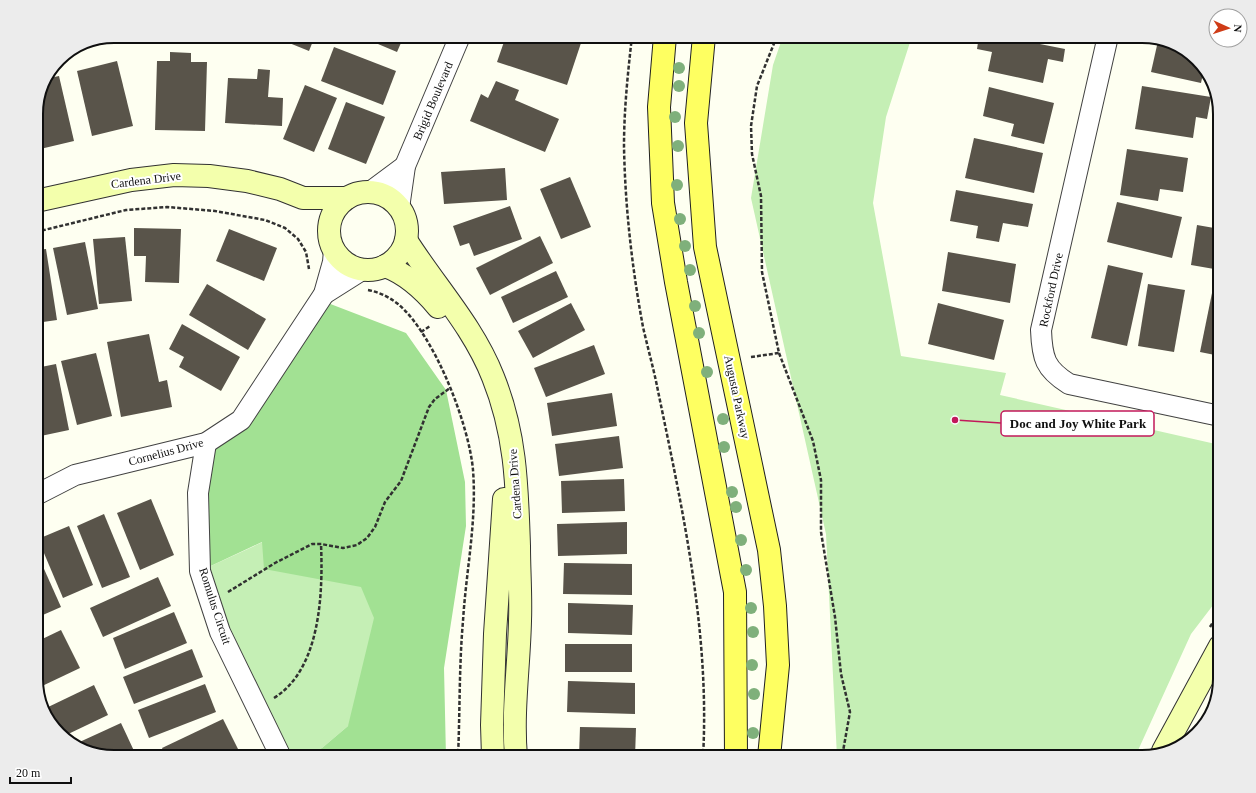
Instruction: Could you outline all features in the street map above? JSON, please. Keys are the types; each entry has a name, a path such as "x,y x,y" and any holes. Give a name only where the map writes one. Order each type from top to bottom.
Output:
{"main road":[{"path":"664,43 659,107 663,203 677,290 734,592 736,750"},
{"name":"Augusta Parkway","path":"703,43 696,123 705,247 769,550 776,606 778,665 770,750"}],"street":[{"name":"Brigid Boulevard","path":"399,208 405,166 457,43"},
{"name":"Rockford Drive","path":"1106,43 1041,330 1042,348 1045,362 1057,376 1069,384 1213,415"},
{"path":"370,192 405,166"},
{"name":"Cardena Drive","path":"43,199 131,180 174,175 209,176 247,181 280,189 303,198 348,198"},
{"path":"370,192 381,195 391,200 399,208 405,218 407,229 406,240 402,251 395,259 385,266 374,270 363,280 341,259 334,250 330,239 332,216 339,206 348,198 358,194 370,192"},
{"name":"Cardena Drive","path":"303,198 330,227"},
{"name":"Cardena Drive","path":"406,240 424,269 455,308 475,340 493,376 508,425 516,464 520,620 514,736 515,750"},
{"name":"Cornelius Drive","path":"43,491 75,475 206,443 241,420 324,294 333,262 334,250"},
{"name":"Cardena Drive","path":"385,266 407,277 423,290 445,315 473,364 483,386 498,440 502,463 504,506 495,634 492,725 493,750"},
{"name":"Cornelius Drive","path":"324,294 363,280"},
{"name":"Romulus Circuit","path":"206,443 198,493 200,571 220,632 278,750"},
{"path":"1166,746 1213,659"}],"path":[{"path":"631,43 627,81 624,145 628,216 644,327 664,420 698,604 705,714 703,750"},
{"path":"775,43 757,86 751,126 752,154 761,196 762,272 779,353 813,441 821,480 821,532 836,617 841,674 850,712 843,750"},
{"path":"43,230 126,210 167,207 215,211 265,220 285,228 298,239 306,252 309,263 306,284 324,294"},
{"path":"363,280 399,306 414,323 434,354 450,388 465,431 473,469 474,513 462,622 458,750"},
{"path":"751,358 779,353"},
{"path":"213,608 226,594 275,563 312,544 343,548 356,545 367,538 375,527 385,502 401,481 429,406 435,399 450,388"},
{"path":"258,708 279,694 293,679 305,661 314,635 319,612 321,587 321,544"}],"green space":[{"path":"781,43 910,43 886,117 873,203 901,356 1006,373 1000,395 1213,443 1213,605 1191,634 1138,750 837,750 826,534 751,198 773,65"},
{"path":"320,300 406,333 446,390 465,482 466,526 444,668 446,750 317,750 322,748 348,726 374,618 361,587 264,569 262,542 200,571 206,443 241,420"},
{"path":"315,518 435,518 387,693 322,748 317,750 279,750 200,571"}],"building":[{"path":"289,43 312,43 309,51"},
{"path":"376,43 401,43 397,52"},
{"path":"504,43 581,43 567,85 497,62"},
{"path":"978,43 1035,43 1065,49 1063,62 1048,59 1043,83 988,71 992,52 977,49"},
{"path":"1157,45 1178,52 1189,61 1202,76 1201,83 1151,72"},
{"path":"334,47 396,71 383,105 321,81"},
{"path":"170,52 191,53 191,62 207,62 205,131 155,130 157,61 170,61"},
{"path":"117,61 133,126 92,136 77,71"},
{"path":"258,69 270,70 268,97 283,98 282,126 225,123 228,78 257,79"},
{"path":"59,76 74,141 43,148 43,109 45,95 53,77"},
{"path":"496,81 519,90 515,100 559,119 545,152 470,121 481,94 488,98"},
{"path":"305,85 337,98 314,152 283,139"},
{"path":"1142,86 1211,97 1207,119 1196,117 1193,138 1135,129"},
{"path":"989,87 1054,103 1044,144 1011,136 1014,124 983,116"},
{"path":"346,102 385,117 366,164 328,149"},
{"path":"974,138 1043,153 1034,193 965,178"},
{"path":"1127,149 1188,158 1183,192 1160,189 1158,201 1120,195"},
{"path":"505,168 507,200 444,204 441,172"},
{"path":"570,177 591,227 561,239 540,189"},
{"path":"956,190 1033,204 1028,227 1003,223 999,242 976,238 978,226 950,221"},
{"path":"1117,202 1182,217 1172,258 1107,242"},
{"path":"510,206 522,239 474,256 469,243 460,246 453,226"},
{"path":"1197,225 1213,228 1213,269 1191,265"},
{"path":"134,228 181,229 179,283 145,282 146,256 134,256"},
{"path":"229,229 277,248 264,281 216,261"},
{"path":"540,236 553,263 490,295 476,268"},
{"path":"125,237 132,301 99,304 93,239"},
{"path":"85,242 98,309 67,315 53,248"},
{"path":"43,249 46,249 57,320 43,322"},
{"path":"948,252 1016,264 1010,303 942,291"},
{"path":"1108,265 1143,273 1127,346 1091,338"},
{"path":"556,271 568,297 513,323 501,297"},
{"path":"207,284 266,319 248,350 189,315"},
{"path":"1148,284 1185,290 1174,352 1138,346"},
{"path":"1212,293 1213,293 1213,355 1200,352"},
{"path":"571,303 585,330 533,358 518,331"},
{"path":"938,303 1004,320 994,360 928,344"},
{"path":"182,324 240,357 221,391 179,367 184,357 169,349"},
{"path":"149,334 159,382 167,380 172,407 121,417 107,342"},
{"path":"594,345 605,374 546,397 534,368"},
{"path":"96,353 112,416 77,425 61,361"},
{"path":"56,364 69,430 43,436 43,367"},
{"path":"612,393 617,426 552,436 547,403"},
{"path":"619,436 623,468 559,476 555,444"},
{"path":"624,479 625,511 562,513 561,481"},
{"path":"151,499 174,555 140,570 117,513"},
{"path":"104,514 130,577 102,588 77,526"},
{"path":"627,522 627,554 558,556 557,524"},
{"path":"69,526 93,585 63,598 43,551 43,537"},
{"path":"564,563 632,564 632,595 563,594"},
{"path":"43,567 61,607 43,615"},
{"path":"158,577 171,606 103,637 90,608"},
{"path":"568,603 633,605 632,635 568,633"},
{"path":"174,612 187,643 125,669 113,638"},
{"path":"61,630 80,668 43,685 43,639"},
{"path":"565,644 632,644 632,672 565,672"},
{"path":"192,649 203,677 134,704 123,677"},
{"path":"568,681 635,683 635,714 567,712"},
{"path":"205,684 216,712 149,738 138,710"},
{"path":"94,685 108,715 69,733 52,715 49,707"},
{"path":"223,719 238,749 163,750 162,748"},
{"path":"121,723 134,750 95,748 80,742"},
{"path":"580,727 636,728 635,750 579,750"}],"place":[{"name":"Doc and Joy White Park","path":"955,420"}]}
